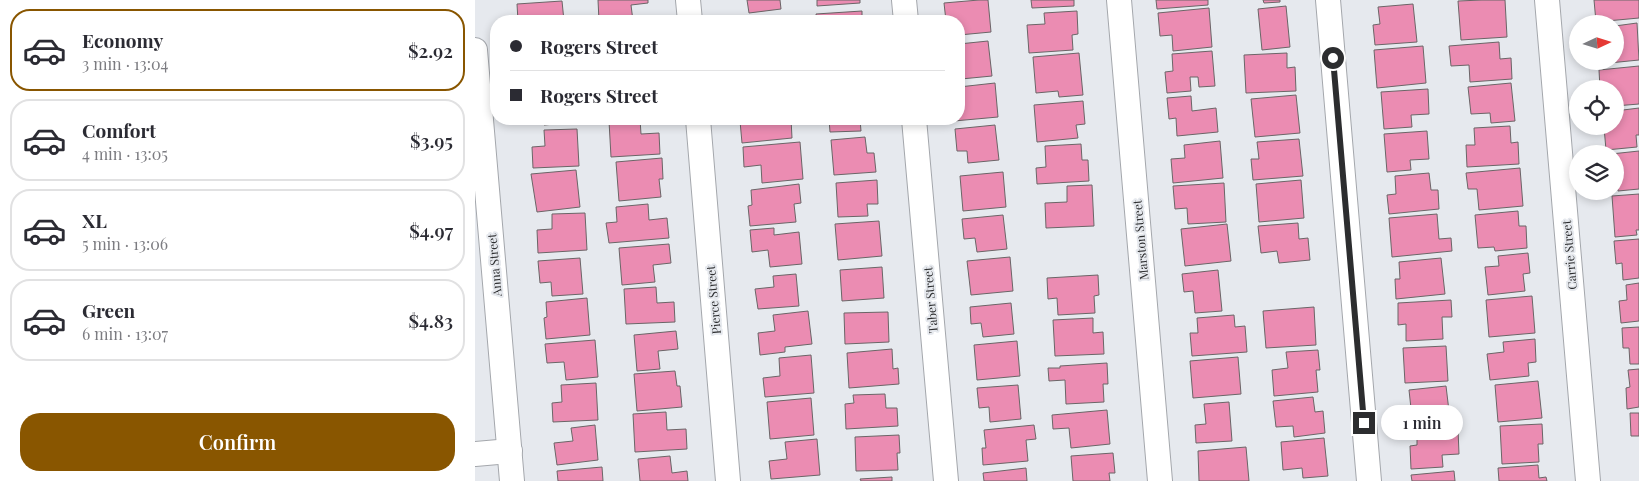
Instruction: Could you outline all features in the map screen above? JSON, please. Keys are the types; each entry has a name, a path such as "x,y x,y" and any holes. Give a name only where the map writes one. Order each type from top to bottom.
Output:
{"street":[{"path":"688,0 689,15"},
{"path":"904,0 905,15"},
{"name":"Marston Street","path":"1119,0 1160,481"},
{"path":"1328,0 1369,481"},
{"name":"Carrie Street","path":"1547,0 1588,481"},
{"name":"Anna Street","path":"475,50 512,481"},
{"name":"Pierce Street","path":"698,125 728,481"},
{"name":"Taber Street","path":"915,125 946,481"},
{"path":"475,454 510,451"}],"building":[{"path":"598,0 648,0 648,3 631,5 632,15 599,15"},
{"path":"747,0 780,0 781,9 749,13"},
{"path":"817,0 860,0 860,3 817,6"},
{"path":"988,0 991,32 965,34 965,15 945,15 944,3"},
{"path":"1031,0 1074,0 1074,6 1032,8"},
{"path":"1156,0 1208,0 1208,5 1157,9"},
{"path":"1263,0 1280,0 1280,2 1264,3"},
{"path":"1505,0 1507,37 1461,40 1458,1"},
{"path":"1594,0 1639,0 1639,18 1624,19 1624,15 1595,15"},
{"path":"562,1 563,15 518,15 517,4"},
{"path":"1413,4 1417,42 1375,45 1373,25 1380,24 1378,7"},
{"path":"1286,6 1290,47 1262,50 1258,9"},
{"path":"1209,8 1212,47 1173,51 1172,35 1160,36 1158,13"},
{"path":"862,11 862,15 816,14"},
{"path":"1077,11 1078,34 1072,35 1073,50 1029,53 1027,25 1045,24 1044,13"},
{"path":"1637,23 1639,60 1624,62 1624,25"},
{"path":"988,41 992,76 965,79 965,43"},
{"path":"1499,42 1500,59 1511,58 1512,79 1470,82 1469,65 1451,66 1449,46"},
{"path":"1423,46 1426,83 1377,88 1374,50"},
{"path":"1212,51 1215,86 1199,87 1198,77 1190,77 1191,91 1167,93 1165,72 1173,71 1172,54"},
{"path":"1079,53 1083,95 1059,97 1058,91 1036,93 1033,57"},
{"path":"1287,53 1287,68 1295,67 1296,91 1246,93 1244,55"},
{"path":"1639,66 1639,104 1624,105 1624,80 1600,80 1599,70 1624,70 1624,68"},
{"path":"995,83 998,117 965,120 965,86"},
{"path":"1511,83 1515,121 1491,123 1490,113 1471,114 1468,87"},
{"path":"1428,89 1429,114 1411,115 1412,127 1384,129 1381,92"},
{"path":"1296,95 1300,133 1255,137 1251,99"},
{"path":"1191,96 1192,111 1216,108 1218,132 1177,136 1176,118 1169,119 1167,98"},
{"path":"1083,101 1085,124 1076,125 1078,138 1037,142 1034,105"},
{"path":"1639,108 1639,135 1636,135 1637,147 1624,148 1624,145 1606,145 1605,135 1624,135 1624,110"},
{"path":"609,125 640,125 641,134 659,133 660,154 611,157"},
{"path":"740,125 791,125 792,138 742,143"},
{"path":"829,125 860,125 861,131 830,132"},
{"path":"995,125 999,160 968,163 967,151 957,151 955,129"},
{"path":"1510,126 1511,143 1518,142 1519,164 1467,167 1466,145 1475,145 1474,128"},
{"path":"577,129 579,166 533,168 532,147 545,146 544,130"},
{"path":"1427,131 1429,159 1410,160 1411,170 1387,172 1384,134"},
{"path":"865,137 867,153 874,153 876,172 834,175 831,140"},
{"path":"1299,139 1303,176 1253,180 1251,159 1259,159 1257,142"},
{"path":"1220,141 1223,178 1173,183 1171,159 1185,158 1184,145"},
{"path":"800,142 803,179 762,183 761,165 744,167 743,147"},
{"path":"1081,144 1082,160 1088,160 1089,181 1037,184 1036,168 1046,167 1045,146"},
{"path":"1639,151 1639,189 1624,190 1624,153"},
{"path":"662,158 663,179 659,179 661,197 619,201 616,162"},
{"path":"1520,168 1523,206 1479,210 1477,189 1468,189 1466,173"},
{"path":"576,170 580,207 537,212 531,174"},
{"path":"1003,172 1006,207 963,211 960,176"},
{"path":"1429,173 1431,190 1438,190 1439,209 1389,214 1387,195 1396,194 1395,176"},
{"path":"877,180 878,204 867,204 868,216 838,217 836,183"},
{"path":"1301,180 1304,218 1259,222 1256,184"},
{"path":"1224,183 1226,222 1188,224 1187,208 1175,209 1173,186"},
{"path":"799,184 801,203 794,204 796,222 750,226 748,206 752,205 751,190"},
{"path":"1092,185 1094,226 1046,228 1045,203 1067,202 1067,186"},
{"path":"1639,194 1639,230 1636,230 1637,235 1615,237 1612,200 1624,200 1624,195"},
{"path":"648,204 649,220 667,218 669,238 609,243 606,223 617,222 616,207"},
{"path":"1518,211 1519,226 1526,226 1527,248 1495,251 1494,247 1478,248 1475,215"},
{"path":"585,213 587,250 538,253 537,230 552,229 552,214"},
{"path":"1437,214 1439,239 1451,238 1452,251 1392,257 1389,218"},
{"path":"1003,215 1007,249 977,252 975,238 964,239 962,219"},
{"path":"879,221 882,256 838,260 835,224"},
{"path":"1298,223 1299,239 1308,238 1310,260 1279,263 1277,251 1261,253 1258,226"},
{"path":"1227,224 1231,261 1185,266 1181,229"},
{"path":"774,228 774,235 799,232 802,264 770,267 768,250 752,252 750,230"},
{"path":"1639,239 1639,278 1623,280 1622,263 1616,264 1614,241"},
{"path":"669,244 671,263 653,265 655,282 622,285 619,248"},
{"path":"1528,253 1530,273 1523,274 1525,291 1488,295 1485,267 1499,266 1498,256"},
{"path":"1010,257 1013,291 971,295 967,261"},
{"path":"580,258 583,294 552,296 551,282 540,283 538,261"},
{"path":"1441,258 1445,294 1396,299 1395,279 1400,279 1399,262"},
{"path":"882,267 884,298 842,301 840,270"},
{"path":"1218,270 1222,311 1195,313 1193,291 1184,292 1182,274"},
{"path":"796,274 799,306 758,309 755,289 774,287 773,276"},
{"path":"1098,275 1099,295 1094,296 1095,313 1058,315 1057,298 1048,299 1047,278"},
{"path":"1639,283 1639,321 1621,323 1619,301 1627,300 1626,285"},
{"path":"656,287 657,303 674,302 675,322 626,324 624,289"},
{"path":"1532,296 1535,333 1489,337 1486,300"},
{"path":"587,298 590,335 546,339 544,318 547,317 546,302"},
{"path":"1451,300 1452,317 1442,317 1443,339 1406,341 1406,324 1398,325 1398,303"},
{"path":"1011,303 1014,334 983,337 981,323 971,324 970,307"},
{"path":"1314,307 1316,345 1266,348 1263,311"},
{"path":"808,311 812,344 785,347 785,352 760,355 758,333 775,331 773,315"},
{"path":"888,312 889,342 845,344 844,313"},
{"path":"1234,315 1235,327 1245,326 1247,352 1192,356 1190,333 1198,333 1197,318"},
{"path":"1093,318 1093,333 1103,332 1104,354 1055,356 1053,320"},
{"path":"1639,327 1639,364 1630,364 1629,348 1623,348 1622,328"},
{"path":"676,331 678,349 658,351 660,369 637,371 634,335"},
{"path":"1535,339 1536,362 1528,363 1529,376 1490,380 1487,354 1504,352 1503,342"},
{"path":"595,340 598,377 566,380 564,362 547,363 545,344"},
{"path":"1017,341 1020,376 977,380 974,345"},
{"path":"1446,346 1448,381 1405,383 1403,348"},
{"path":"892,349 893,369 898,368 899,384 849,388 847,353"},
{"path":"1318,350 1320,370 1316,370 1318,392 1274,396 1272,370 1288,368 1286,352"},
{"path":"811,355 814,393 765,397 763,378 780,376 779,358"},
{"path":"1238,357 1241,394 1193,398 1190,361"},
{"path":"1107,363 1108,384 1103,384 1104,402 1066,404 1065,380 1049,381 1048,368"},
{"path":"1639,369 1639,407 1627,409 1626,388 1630,387 1628,370"},
{"path":"675,371 677,386 680,386 682,407 637,411 634,374"},
{"path":"1538,381 1542,418 1498,422 1495,385"},
{"path":"596,383 598,420 553,422 552,403 562,402 561,385"},
{"path":"1018,385 1021,419 990,422 989,407 979,408 977,388"},
{"path":"1446,386 1449,411 1441,411 1442,423 1413,427 1409,390"},
{"path":"885,394 886,408 897,408 898,426 846,429 845,404 854,403 853,395"},
{"path":"1313,397 1315,412 1323,411 1325,433 1294,437 1293,426 1276,427 1273,401"},
{"path":"811,398 814,435 770,439 767,402"},
{"path":"1229,402 1232,441 1196,443 1195,425 1206,424 1204,404"},
{"path":"1107,410 1110,444 1071,448 1069,428 1053,429 1052,415"},
{"path":"666,412 667,430 686,429 687,449 635,452 633,414"},
{"path":"1630,413 1639,413 1639,436 1631,436"},
{"path":"1542,424 1543,444 1538,444 1539,462 1502,464 1500,426"},
{"path":"595,425 598,460 557,465 554,443 573,441 571,428"},
{"path":"1034,425 1036,439 1026,440 1028,461 983,465 982,448 986,448 984,430"},
{"path":"1458,429 1459,454 1442,455 1443,467 1411,469 1410,446 1417,445 1417,432"},
{"path":"899,435 900,453 897,453 898,470 856,471 855,437"},
{"path":"1324,438 1328,476 1303,478 1302,468 1283,470 1281,442"},
{"path":"817,439 820,475 771,479 769,461 787,459 785,442"},
{"path":"1246,447 1249,481 1199,481 1198,451"},
{"path":"1113,453 1115,473 1109,473 1110,481 1073,481 1071,456"},
{"path":"670,456 672,473 687,471 688,481 640,481 638,459"},
{"path":"1538,465 1539,478 1546,477 1547,481 1499,481 1498,468"},
{"path":"602,467 603,481 558,481 557,471"},
{"path":"1026,468 1027,481 984,481 983,473"},
{"path":"1454,471 1455,481 1412,481 1411,475"},
{"path":"892,477 892,481 861,481 860,479"}],"route":[{"path":"1333,58 1364,423"}]}
